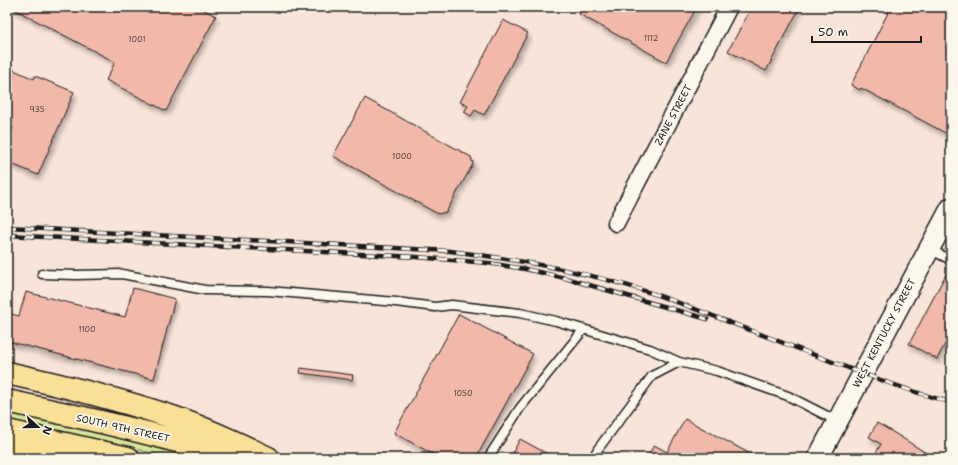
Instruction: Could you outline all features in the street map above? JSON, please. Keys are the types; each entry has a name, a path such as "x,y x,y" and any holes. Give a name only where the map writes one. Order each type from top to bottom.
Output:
{"main road":[{"path":"7,373 68,386 168,416 230,440 268,458"},
{"name":"SOUTH 9TH STREET","path":"7,402 114,424 238,458"},
{"path":"7,431 128,458"},
{"path":"7,450 66,458"}],"street":[{"name":"ZANE STREET","path":"616,223 729,7"},
{"name":"WEST KENTUCKY STREET","path":"818,458 951,208"}],"lane":[{"path":"929,249 951,260"},
{"path":"42,274 122,274 205,290 268,291 396,302 435,307 452,305 520,313 556,321 650,348 679,362 716,371 788,396 837,421"},
{"path":"488,458 520,408 584,329"},
{"path":"593,458 652,376 679,362"}],"green space":[{"path":"7,409 212,458 171,458 7,420"}],"building":[{"path":"10,7 198,7 216,16 166,111 106,80 115,62"},
{"path":"583,7 697,7 666,62 579,14"},
{"path":"752,7 800,7 766,71 728,51"},
{"path":"891,7 951,7 951,136 861,88 860,90 851,85"},
{"path":"503,20 528,33 484,115 475,110 471,116 464,112 468,106 460,102"},
{"path":"7,67 34,79 35,76 74,92 38,175 7,162 7,142 13,128 7,125"},
{"path":"365,98 471,157 473,164 446,212 438,214 333,156"},
{"path":"946,274 951,277 951,333 937,359 909,344"},
{"path":"133,288 175,299 154,379 7,341 7,313 19,316 26,292 125,317"},
{"path":"459,314 533,354 476,458 440,458 394,433"},
{"path":"301,368 353,375 352,380 300,373"},
{"path":"685,419 758,458 647,458 654,445 667,452"},
{"path":"877,423 934,458 873,458 881,444 869,437"},
{"path":"520,439 555,458 510,458"}],"railway":[{"path":"7,227 450,251 509,259 568,270 654,294 856,371 915,392 951,402"},
{"path":"7,235 416,257 488,263 565,278 707,319"}]}
